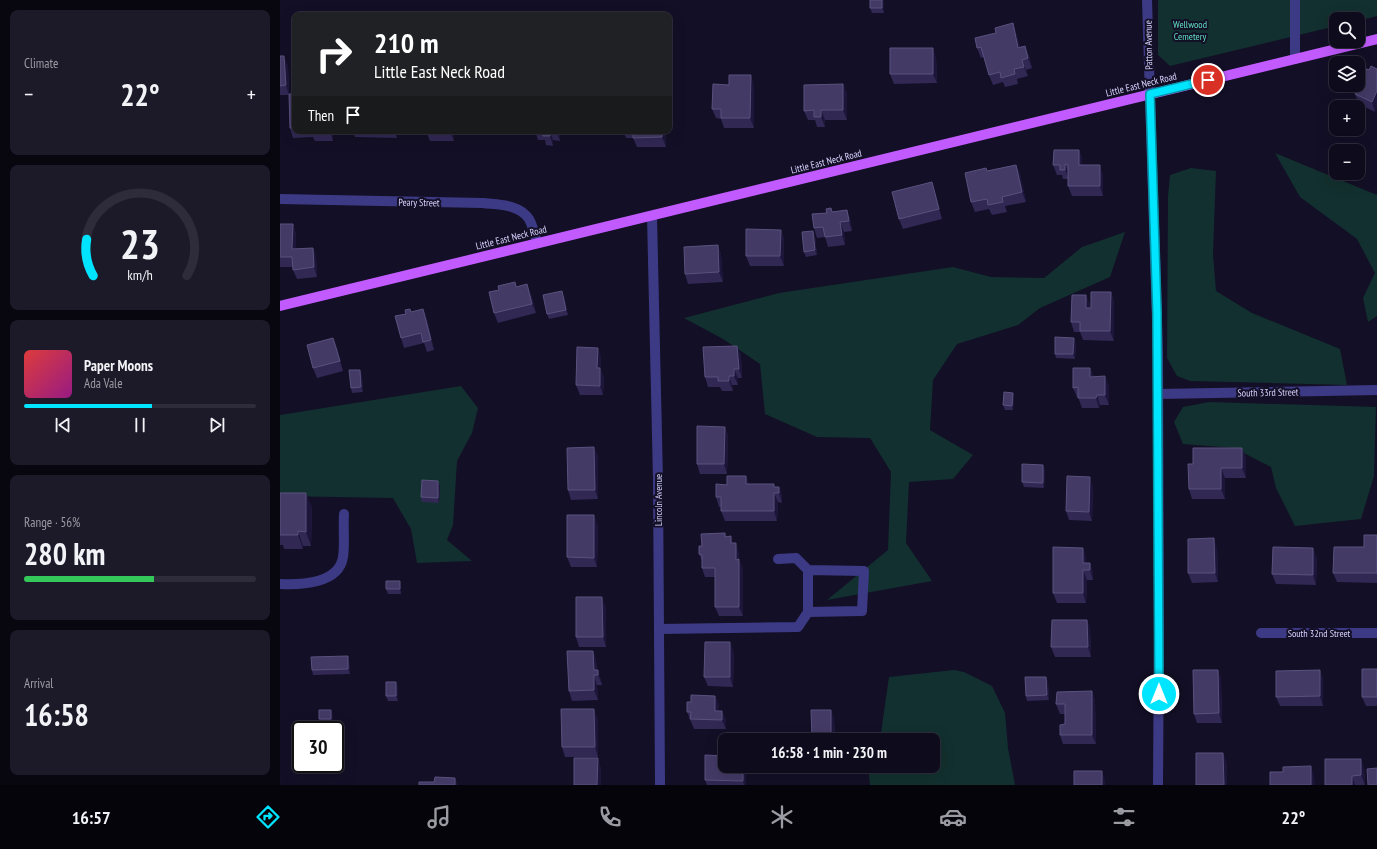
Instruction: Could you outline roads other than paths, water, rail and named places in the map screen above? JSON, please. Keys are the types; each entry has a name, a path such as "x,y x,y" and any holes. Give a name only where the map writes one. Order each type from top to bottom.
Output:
{"main road":[{"name":"Little East Neck Road","path":"280,306 1377,39"}],"street":[{"name":"Patton Avenue","path":"1148,0 1157,313 1159,633 1158,785"},
{"path":"1294,0 1295,59"},
{"name":"Peary Street","path":"280,199 483,203 510,206 529,218 537,243"},
{"name":"Lincoln Avenue","path":"652,216 658,480 660,785"},
{"path":"1375,390 1377,380"},
{"name":"South 33rd Street","path":"1158,394 1375,390"},
{"path":"280,584 297,585 319,581 337,570 343,558 344,514"},
{"path":"778,559 796,558 808,570 864,571 862,611 808,612"},
{"path":"659,629 798,627 808,612 808,570"},
{"name":"South 32nd Street","path":"1261,633 1377,633"}],"park label":[{"name":"Wellwood Cemetery","path":"1190,30"}]}
